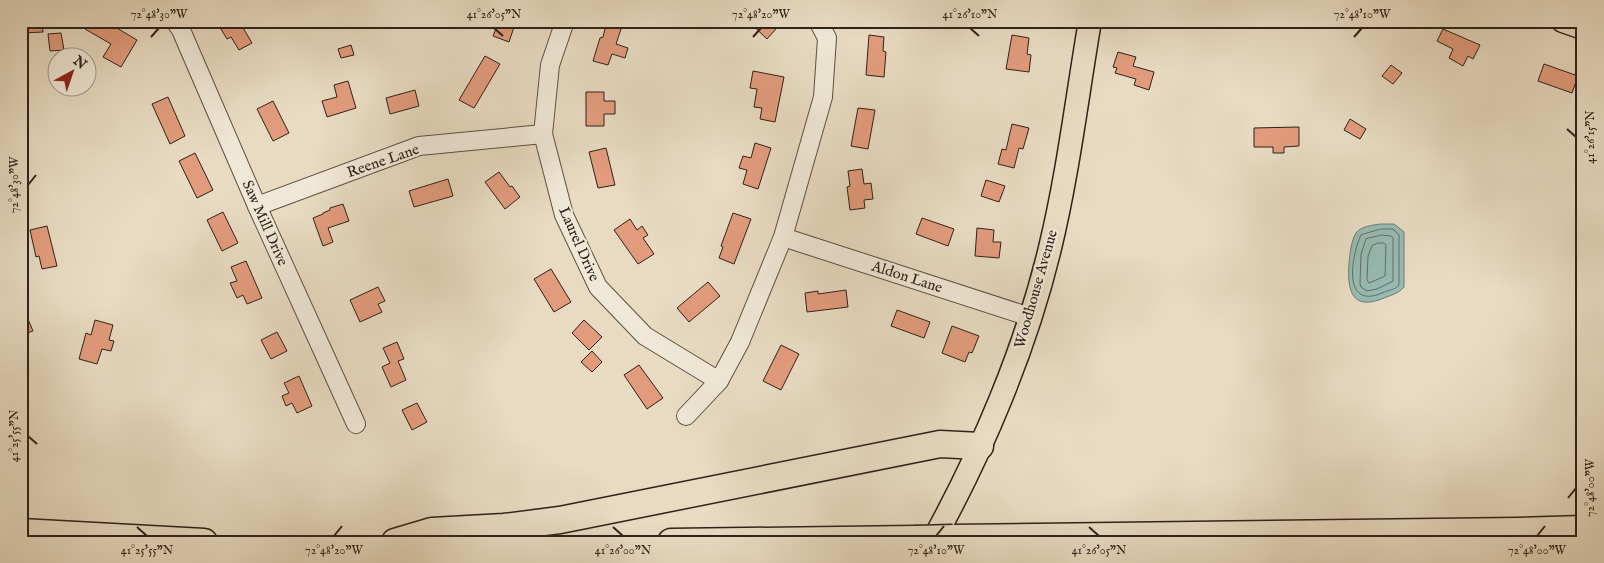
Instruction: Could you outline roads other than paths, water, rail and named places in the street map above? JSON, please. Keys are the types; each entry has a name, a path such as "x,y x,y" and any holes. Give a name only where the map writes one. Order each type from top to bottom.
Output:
{"highway":[{"path":"395,542 432,531 504,528 569,519 940,444 980,446"},
{"path":"671,542 934,540 1583,529"},
{"path":"21,532 204,542"}],"main road":[{"name":"Woodhouse Avenue","path":"934,540 980,446 1008,378 1030,317 1057,215 1090,21"},
{"path":"1563,21 1583,28"}],"street":[{"name":"Saw Mill Drive","path":"174,21 181,30 257,206 356,424"},
{"name":"Laurel Drive","path":"565,21 550,65 543,134 564,216 598,287 645,336 719,381"},
{"path":"686,416 719,381 740,342 783,237 823,97 827,38 818,21"},
{"name":"Reene Lane","path":"257,206 419,146 543,134"},
{"name":"Aldon Lane","path":"783,237 1030,317"}],"water":[{"path":"1394,224 1404,232 1404,287 1392,295 1373,302 1364,302 1353,296 1350,289 1349,273 1352,244 1354,236 1358,231 1368,226"}]}
